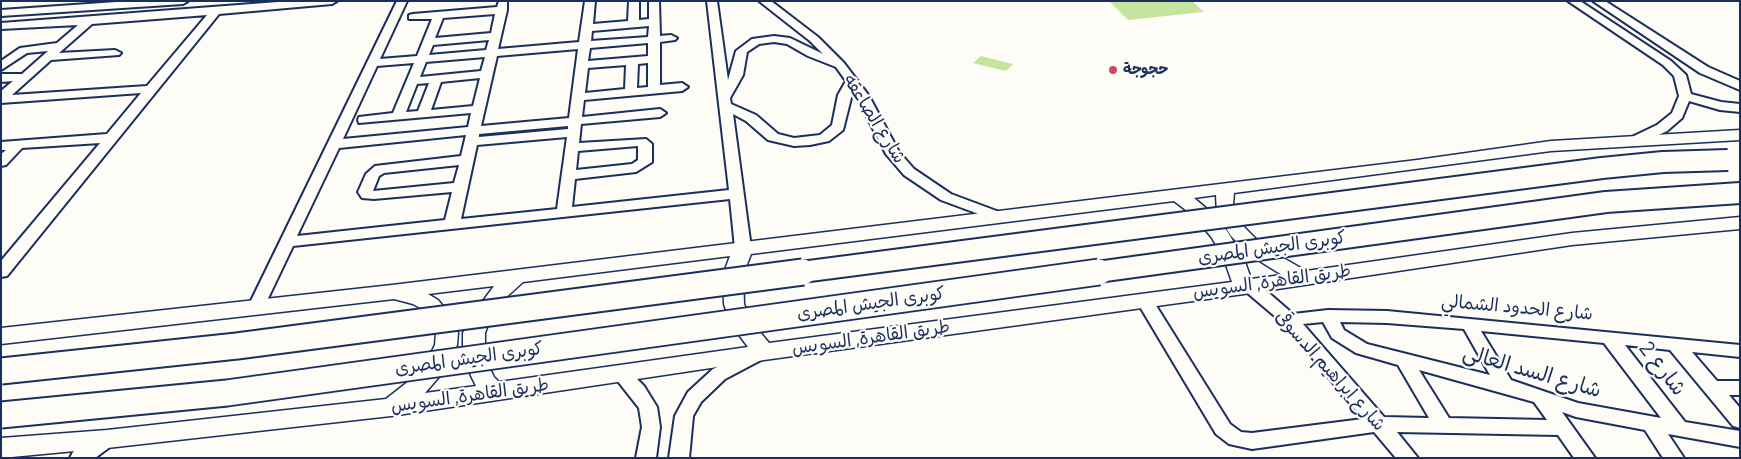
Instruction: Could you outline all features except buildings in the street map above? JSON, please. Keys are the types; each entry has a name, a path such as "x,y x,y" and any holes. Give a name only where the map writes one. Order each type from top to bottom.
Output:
{"highway":[{"name":"كوبرى الجيش المصرى","path":"1,371 114,361 247,345 1602,168 1663,162 1728,160"},
{"name":"كوبرى الجيش المصرى","path":"1,415 227,393 1606,202 1740,193"}],"main road":[{"path":"1,336 392,292 1550,146 1740,135"},
{"path":"1225,188 1226,214 1238,232 1257,251 1302,278"},
{"path":"1177,194 1201,214 1220,235 1247,286"},
{"name":"طريق القاهرة, السويس","path":"1,448 107,439 391,407 622,375 764,352 1247,286 1572,239 1740,223"},
{"path":"743,248 733,275 734,304 744,329 764,352"},
{"path":"495,392 478,371 474,359 474,334 490,302 519,275"},
{"path":"391,407 408,396 434,370 446,345 447,333 442,318 431,305 407,294 392,292"}],"street":[{"path":"1,13 183,1"},
{"path":"2,32 15,25 89,22 332,1"},
{"path":"256,307 402,1"},
{"path":"564,212 590,1"},
{"path":"633,24 634,1"},
{"path":"654,1 654,90"},
{"path":"712,1 743,248"},
{"name":"شارع الصاعقه","path":"764,1 814,39 840,65 873,113 893,154 908,172 946,197 997,216"},
{"path":"1573,1 1667,63 1680,75 1685,96 1683,108 1672,122 1637,140"},
{"path":"1598,1 1704,70 1740,86"},
{"path":"63,23 58,20 62,16 84,7"},
{"path":"428,42 455,27 503,7 452,224"},
{"path":"1,272 7,259 111,138 216,10"},
{"path":"414,17 439,15 455,27 496,36"},
{"path":"398,117 439,15"},
{"path":"1,98 89,22"},
{"path":"586,28 654,22"},
{"path":"373,63 671,38"},
{"path":"724,101 737,75 742,51 756,42 774,39 790,41 820,58 840,65"},
{"path":"1,68 24,50 61,46"},
{"path":"49,57 115,52"},
{"path":"582,65 654,59"},
{"path":"631,92 632,61"},
{"path":"412,81 487,74"},
{"path":"1,78 25,77"},
{"path":"423,114 436,79"},
{"path":"724,101 752,118 773,137 794,142 810,141 824,138 838,127 844,95 852,80"},
{"path":"578,97 682,87"},
{"path":"1,98 151,89"},
{"path":"1685,96 1720,106 1740,108"},
{"path":"364,120 478,110"},
{"path":"334,144 472,136 575,127 660,113"},
{"path":"1,146 111,138"},
{"path":"569,175 636,168 646,162 645,144 641,142 572,148"},
{"path":"1,162 18,145"},
{"path":"460,186 374,195 368,195 365,192 373,174 380,169 466,160"},
{"path":"287,242 736,194"},
{"name":"شارع ابراهيم الدسوقى","path":"1247,286 1290,320 1408,458"},
{"path":"1144,300 1219,424 1229,435 1252,441 1377,424 1564,428"},
{"name":"شارع الحدود الشمالي","path":"1290,320 1328,316 1469,324 1740,351"},
{"name":"شارع السد العالى","path":"1328,316 1334,330 1347,342 1362,349 1505,386 1576,410 1740,439"},
{"path":"1469,324 1505,386"},
{"name":"شارع 2","path":"1609,337 1679,428"},
{"path":"1675,344 1740,422"},
{"path":"679,458 684,416 694,397 719,374 764,352"},
{"path":"1404,360 1444,426"},
{"path":"622,375 638,391 648,407 651,427 646,458"},
{"path":"1712,388 1740,388"},
{"path":"1541,398 1585,458"},
{"path":"1651,423 1674,458"},
{"path":"80,458 107,439"}],"green space":[{"path":"1109,1 1192,1 1204,12 1128,20"},
{"path":"981,56 1013,64 1006,71 973,63"}],"place":[{"name":"حجوجة","path":"1113,70"}]}
